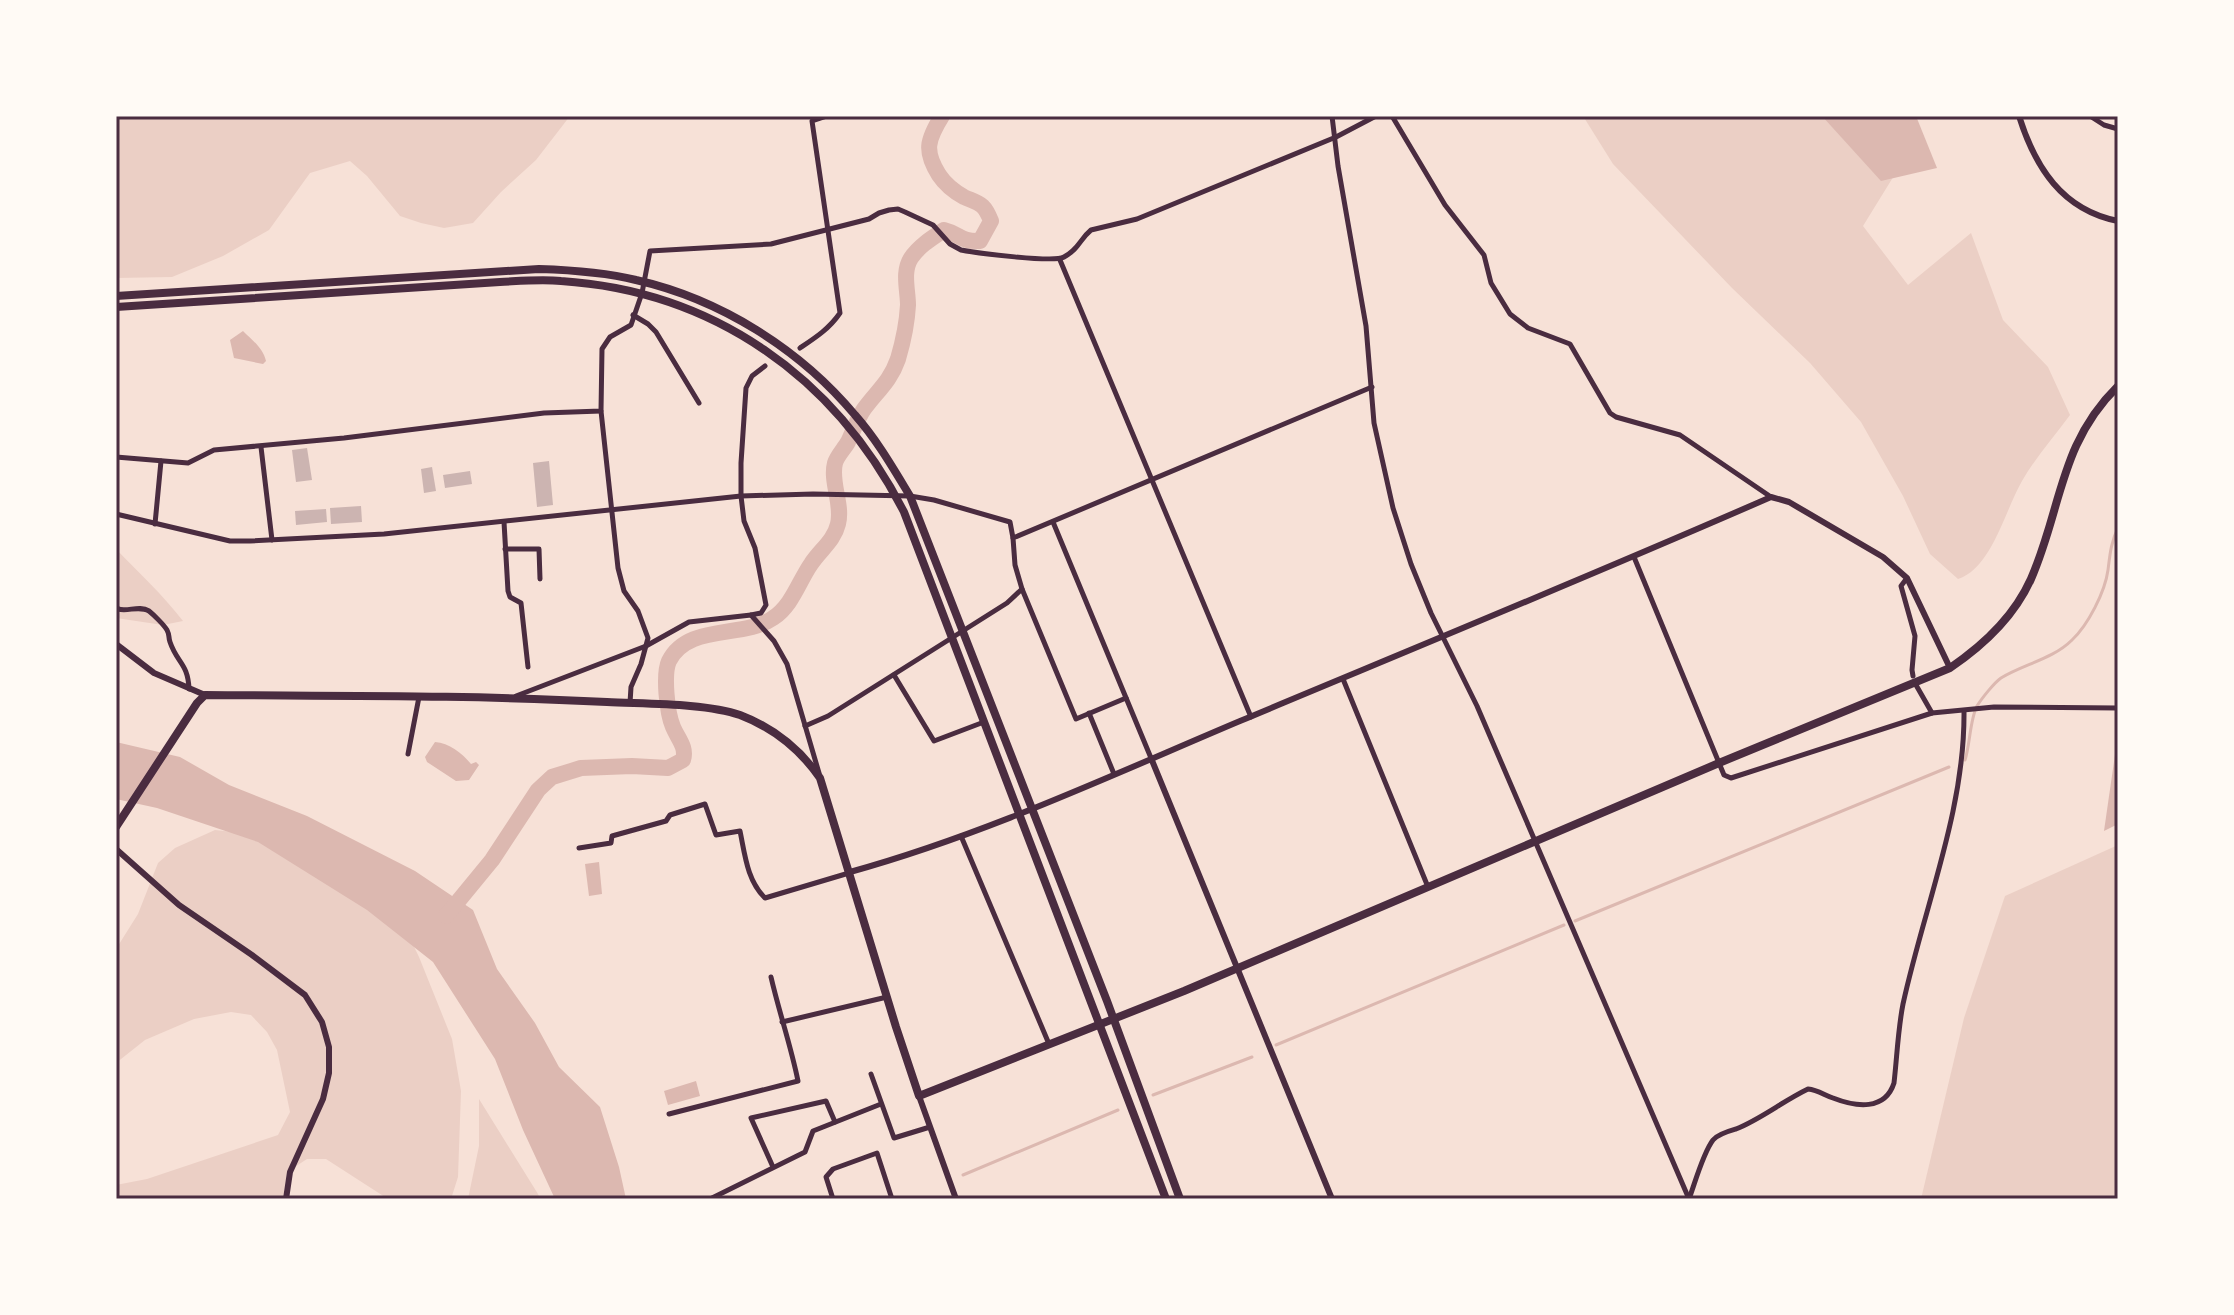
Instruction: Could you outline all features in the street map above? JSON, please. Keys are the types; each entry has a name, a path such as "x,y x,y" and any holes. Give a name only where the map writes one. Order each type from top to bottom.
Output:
{"main road":[{"path":"116,296 539,269 592,272 644,282 703,303 776,343 822,380 869,432 910,496 1114,1020 1180,1199"},
{"path":"116,307 500,282 558,280 589,283 642,293 705,315 770,352 809,384 848,424 879,466 914,535 1166,1199"},
{"path":"116,827 205,695 513,697 711,709 738,715 771,730 795,748 820,778 919,1096 1238,969 1719,763 1950,668 1974,652 1996,631 2017,604 2043,548 2069,460 2081,433 2099,405 2118,386"}],"street":[{"path":"800,348 820,335 840,313 812,121 827,116"},
{"path":"1332,116 1366,326 1374,423 1393,508 1411,564 1442,637 1477,706 1689,1199"},
{"path":"634,704 631,687 648,638 638,611 624,591 618,568 601,411 602,349 610,337 631,325 642,293 650,251 771,244 898,209 933,225 954,247 970,252 1060,260 1078,248 1091,230 1137,219 1336,137 1376,116"},
{"path":"1392,116 1445,205 1484,255 1491,283 1510,314 1528,328 1570,344 1610,413 1680,435 1771,497 1789,502 1883,557 1907,578 1950,668"},
{"path":"2019,116 2034,157 2058,189 2090,212 2118,221"},
{"path":"2090,116 2118,129"},
{"path":"1060,260 1251,717"},
{"path":"633,315 656,332 699,403"},
{"path":"513,697 646,646 689,622 753,618 761,613 766,605 755,548 744,521 741,463 746,388 752,376 765,366"},
{"path":"1013,538 1372,387"},
{"path":"116,457 188,463 214,450 544,413 601,411"},
{"path":"261,447 272,540"},
{"path":"155,524 161,461"},
{"path":"116,514 230,541 384,534 741,496 871,494 934,500 1010,522 1015,565 1022,589 1076,719 1126,698"},
{"path":"579,848 611,843 612,836 666,821 670,815 705,804 716,835 740,831 751,878 765,898 961,836 1343,679 1771,497"},
{"path":"504,522 508,591 510,597 521,603 528,667"},
{"path":"1053,522 1332,1199"},
{"path":"505,549 539,549 540,579"},
{"path":"1634,557 1724,775 1731,778 1932,713 1978,709 2118,708"},
{"path":"1907,578 1901,586 1915,636 1913,676"},
{"path":"805,726 828,716 894,675 1007,603 1022,589"},
{"path":"116,606 125,611 135,608 148,610 168,632 170,644 186,668 189,689"},
{"path":"753,618 774,641 787,664 820,778"},
{"path":"116,644 154,673 205,695"},
{"path":"894,675 934,741 984,722"},
{"path":"1343,679 1428,887"},
{"path":"1916,685 1932,713"},
{"path":"408,754 419,697"},
{"path":"1689,1199 1707,1151 1720,1135 1751,1123 1808,1089 1845,1102 1871,1104 1881,1102 1891,1092 1902,1006 1951,815 1960,768 1964,711"},
{"path":"1089,713 1114,774"},
{"path":"961,836 1049,1044"},
{"path":"116,849 179,905 305,995 322,1022 329,1047 329,1073 323,1099 290,1172 286,1199"},
{"path":"669,1114 798,1081 792,1048 771,977"},
{"path":"782,1022 887,997"},
{"path":"871,1074 894,1138 930,1127"},
{"path":"919,1096 956,1199"},
{"path":"773,1167 751,1118 826,1101 835,1122"},
{"path":"710,1199 805,1152 813,1131 881,1104"},
{"path":"833,1199 826,1177 833,1169 877,1153 892,1199"}],"shaded area":[{"path":"116,116 570,116 536,160 473,223 444,228 400,216 367,176 350,161 310,173 269,230 223,256 172,277 116,278"},
{"path":"1583,116 1892,116 1916,140 1863,226 1908,285 1971,233 2003,320 2048,367 2070,415 2027,472 1989,551 1970,573 1958,579 1930,554 1903,496 1861,422 1810,363 1732,288 1613,164"},
{"path":"1822,116 1916,116 1937,168 1881,181"},
{"path":"243,331 262,352 266,361 263,364 234,358 230,340"},
{"path":"116,549 183,621 163,625 116,618"},
{"path":"2118,734 2118,824 2104,831"},
{"path":"116,742 180,757 229,785 307,816 415,871 473,910 497,969 535,1023 559,1067 600,1107 626,1199 555,1199 495,1059 433,962 367,910 258,842 157,808 116,799"},
{"path":"435,742 450,746 471,764 476,762 479,765 469,780 456,781 427,762 425,757"},
{"path":"215,830 260,835 392,901 419,957 452,1039 461,1091 458,1177 451,1199 388,1199 326,1159 307,1159 287,1172 283,1199 116,1199 116,1185 147,1179 278,1135 290,1112 277,1050 267,1032 251,1015 231,1012 194,1019 145,1040 116,1063 116,949 138,914 158,863 175,848"},
{"path":"2118,845 2118,1199 1921,1199 1964,1018 2005,896"},
{"path":"599,862 602,894 589,896 585,864"},
{"path":"696,1081 700,1096 668,1105 664,1091"},
{"path":"479,1099 540,1199 468,1199 479,1146"}],"building":[{"path":"307,448 312,480 296,482 292,450"},
{"path":"549,461 553,505 537,507 533,463"},
{"path":"432,467 436,491 424,493 421,469"},
{"path":"470,471 472,484 445,488 443,475"},
{"path":"361,506 362,522 331,524 330,508"},
{"path":"326,509 327,522 296,525 295,511"}],"waterway":[{"path":"446,916 492,860 538,790 552,777 581,768 668,768 683,760 683,747 673,727 668,703 666,675 669,661 689,641 761,624 780,613 833,535 839,516 835,463 862,413 887,380 898,359 907,319 908,263 922,246 944,230 964,239 980,241 991,221 984,207 950,188 934,167 929,146 942,116"},
{"path":"1965,760 1975,711 1992,687 2001,678 2064,647 2084,626 2103,588 2118,528"},
{"path":"1575,921 1949,767"},
{"path":"1276,1045 1564,925"},
{"path":"1153,1095 1252,1057"},
{"path":"963,1175 1118,1110"}]}
